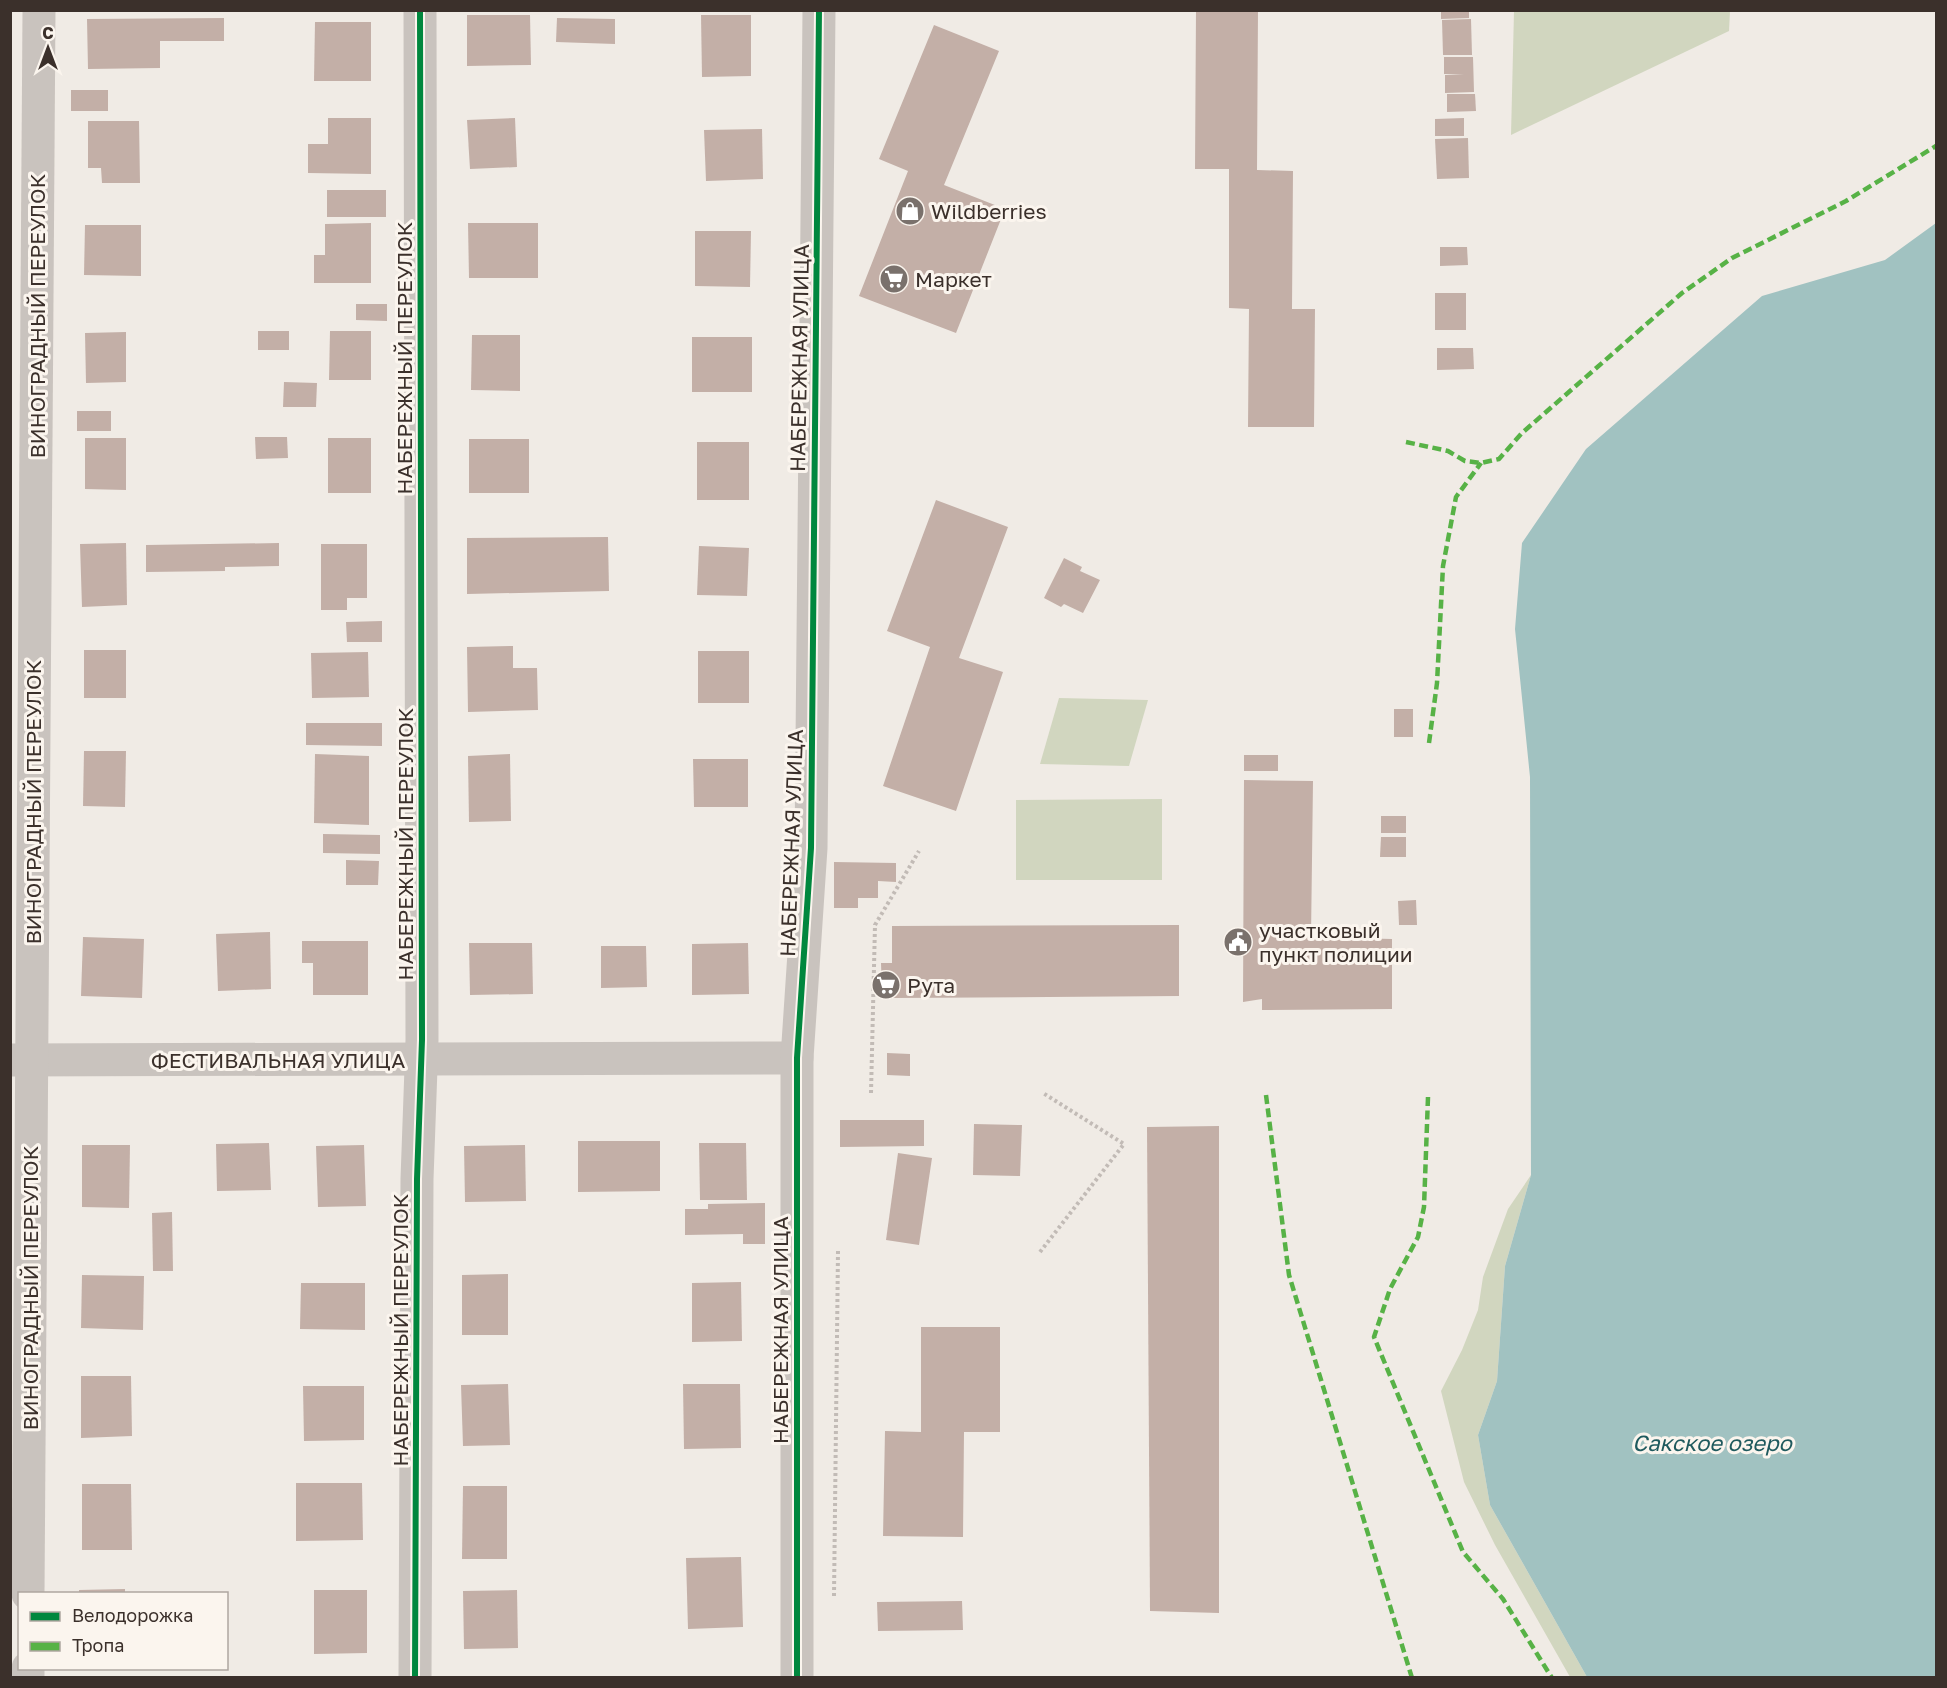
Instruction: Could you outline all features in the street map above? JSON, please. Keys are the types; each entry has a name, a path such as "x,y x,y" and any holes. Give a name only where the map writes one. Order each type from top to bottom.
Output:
{"street":[{"name":"ВИНОГРАДНЫЙ ПЕРЕУЛОК","path":"28,1592 21,1060 39,10"},
{"name":"НАБЕРЕЖНЫЙ ПЕРЕУЛОК","path":"415,1677 417,1191 421,1060 420,10"},
{"name":"НАБЕРЕЖНАЯ УЛИЦА","path":"796,1677 797,1058 811,848 819,10"},
{"name":"ФЕСТИВАЛЬНАЯ УЛИЦА","path":"21,1060 797,1058"}],"path":[{"path":"871,1093 875,925 919,851"},
{"path":"1040,1252 1124,1144 1043,1093"},
{"path":"834,1607 838,1251"}],"green space":[{"path":"1514,11 1730,11 1729,31 1511,135"},
{"path":"1059,698 1148,700 1129,766 1040,764"},
{"path":"1162,799 1162,880 1016,880 1016,800"},
{"path":"1531,1175 1505,1266 1497,1381 1478,1435 1490,1505 1587,1677 1570,1677 1495,1545 1464,1482 1441,1391 1462,1350 1478,1310 1483,1277 1508,1209"}],"water":[{"name":"Сакское озеро","path":"1936,223 1936,1677 1587,1677 1490,1505 1478,1435 1497,1381 1505,1266 1531,1175 1530,777 1515,629 1522,543 1586,449 1762,296 1885,260"}],"building":[{"path":"1196,10 1258,10 1257,170 1293,171 1292,309 1315,309 1314,427 1248,427 1249,309 1229,308 1229,169 1195,169"},
{"path":"1441,10 1469,10 1469,18 1441,19"},
{"path":"467,15 530,15 531,65 467,66"},
{"path":"701,15 751,15 751,76 702,77"},
{"path":"224,18 224,41 160,41 160,68 88,69 87,19"},
{"path":"557,18 615,19 615,44 556,42"},
{"path":"1471,19 1472,55 1443,55 1442,20"},
{"path":"315,22 371,22 371,81 314,81"},
{"path":"934,25 999,51 944,185 1005,209 956,333 859,296 908,171 879,159"},
{"path":"1444,57 1473,57 1474,92 1445,93 1445,75 1464,74 1444,74"},
{"path":"71,90 108,90 108,111 71,111"},
{"path":"1447,94 1475,94 1476,111 1447,112"},
{"path":"328,118 371,118 371,174 308,173 308,144 328,144"},
{"path":"515,118 517,167 470,169 467,120"},
{"path":"1464,118 1464,136 1435,136 1435,119"},
{"path":"88,121 139,121 140,183 102,183 101,168 88,168"},
{"path":"762,129 763,179 706,181 704,130"},
{"path":"1468,138 1469,178 1437,179 1435,139"},
{"path":"327,190 386,190 386,217 327,217"},
{"path":"371,223 371,283 314,283 314,255 325,255 325,224"},
{"path":"468,223 538,223 538,278 469,278"},
{"path":"85,225 141,225 141,276 84,275"},
{"path":"695,231 751,231 750,287 695,286"},
{"path":"1440,247 1467,247 1468,265 1440,266"},
{"path":"1435,293 1466,293 1466,330 1435,330"},
{"path":"356,304 387,304 387,321 356,320"},
{"path":"258,331 289,331 289,350 258,350"},
{"path":"330,331 371,331 371,380 329,380"},
{"path":"126,332 126,382 86,383 85,333"},
{"path":"472,335 520,335 520,391 471,390"},
{"path":"692,337 752,337 752,392 692,392"},
{"path":"1437,348 1473,348 1474,369 1437,370"},
{"path":"284,382 317,383 316,407 283,407"},
{"path":"77,411 111,411 111,431 77,431"},
{"path":"255,437 287,437 288,458 256,459"},
{"path":"85,438 126,438 126,490 85,489"},
{"path":"328,438 371,438 371,493 328,493"},
{"path":"469,439 529,439 529,493 469,493"},
{"path":"697,442 749,442 749,500 697,500"},
{"path":"936,500 1008,527 959,658 1003,672 956,811 883,786 930,647 887,631"},
{"path":"608,537 609,591 467,594 467,538"},
{"path":"126,543 127,605 82,607 80,544"},
{"path":"279,543 279,566 225,567 225,571 146,572 146,545"},
{"path":"321,544 367,544 367,598 347,598 347,610 321,610"},
{"path":"699,546 749,548 747,596 697,595"},
{"path":"1064,558 1082,567 1080,571 1100,580 1083,613 1064,604 1061,607 1044,598"},
{"path":"382,621 382,642 347,642 346,622"},
{"path":"513,646 513,668 537,668 538,710 468,712 467,647"},
{"path":"84,650 126,650 126,698 84,698"},
{"path":"698,651 749,651 749,703 698,703"},
{"path":"368,652 369,697 312,698 311,653"},
{"path":"1394,709 1413,709 1413,737 1394,737"},
{"path":"306,723 382,723 382,746 306,745"},
{"path":"84,751 126,751 125,807 83,806"},
{"path":"315,754 369,756 369,825 314,823"},
{"path":"510,754 511,821 469,822 468,756"},
{"path":"1244,755 1278,755 1278,771 1244,771"},
{"path":"693,759 748,759 748,807 694,807"},
{"path":"1244,780 1313,781 1311,937 1392,939 1392,1009 1262,1010 1262,999 1243,1002"},
{"path":"1381,816 1406,816 1406,833 1381,833"},
{"path":"323,834 380,835 380,854 323,853"},
{"path":"1381,837 1406,837 1406,857 1380,857"},
{"path":"346,860 379,861 378,885 346,885"},
{"path":"834,862 896,863 896,882 878,881 878,898 858,898 858,908 834,908"},
{"path":"1416,900 1417,925 1399,925 1398,901"},
{"path":"1179,925 1179,996 893,998 893,991 882,991 881,963 892,963 892,926"},
{"path":"270,932 271,989 218,991 216,934"},
{"path":"83,937 144,939 142,998 81,996"},
{"path":"302,941 368,941 368,995 313,995 313,963 302,963"},
{"path":"469,943 532,943 533,994 470,995"},
{"path":"748,943 749,994 692,995 692,944"},
{"path":"601,946 646,946 647,987 601,988"},
{"path":"887,1053 910,1054 910,1076 887,1075"},
{"path":"840,1120 924,1120 924,1146 840,1147"},
{"path":"974,1124 1022,1125 1020,1176 973,1175"},
{"path":"1219,1126 1219,1613 1150,1611 1147,1127"},
{"path":"578,1141 660,1141 660,1191 578,1192"},
{"path":"269,1143 271,1190 217,1191 216,1144"},
{"path":"699,1143 746,1143 747,1200 700,1200"},
{"path":"82,1145 130,1145 129,1208 82,1207"},
{"path":"364,1145 366,1206 318,1207 316,1146"},
{"path":"525,1145 526,1201 465,1202 464,1146"},
{"path":"898,1153 932,1158 919,1245 886,1240"},
{"path":"765,1203 765,1244 743,1244 743,1234 685,1235 685,1209 708,1209 708,1204"},
{"path":"172,1212 173,1271 153,1271 152,1213"},
{"path":"508,1274 508,1335 462,1335 462,1275"},
{"path":"82,1275 144,1276 143,1330 81,1328"},
{"path":"741,1282 742,1341 692,1342 692,1283"},
{"path":"301,1283 365,1283 365,1330 300,1329"},
{"path":"921,1327 1000,1327 1000,1432 964,1432 963,1537 883,1536 885,1431 921,1432"},
{"path":"81,1376 131,1376 132,1436 81,1438"},
{"path":"508,1384 510,1445 463,1446 461,1385"},
{"path":"683,1384 740,1384 741,1448 684,1449"},
{"path":"303,1386 364,1386 364,1440 304,1441"},
{"path":"296,1483 362,1483 363,1540 296,1541"},
{"path":"82,1484 131,1484 132,1550 82,1550"},
{"path":"463,1486 507,1486 507,1559 462,1559"},
{"path":"741,1557 743,1627 688,1629 686,1558"},
{"path":"125,1589 125,1592 79,1592 79,1590"},
{"path":"314,1590 367,1590 367,1653 314,1654"},
{"path":"517,1590 518,1648 464,1649 463,1591"},
{"path":"962,1601 963,1630 878,1631 877,1602"}],"marked path":[{"path":"1406,442 1448,451 1465,461 1481,463 1499,459 1522,433 1682,293 1732,258 1846,201 1936,146"},
{"path":"1429,743 1437,683 1443,566 1456,497 1481,463"},
{"path":"1266,1095 1289,1275 1412,1678"},
{"path":"1428,1097 1424,1207 1418,1237 1390,1289 1374,1337 1463,1552 1503,1599 1552,1678"}],"cycle path":[{"path":"415,1678 417,1179 422,1040 420,10"},
{"path":"797,1678 797,1058 811,848 819,10"}],"place":[{"name":"Wildberries","path":"910,211"},
{"name":"Маркет","path":"894,279"},
{"name":"участковый пункт полиции","path":"1238,942"},
{"name":"Рута","path":"886,985"}]}
